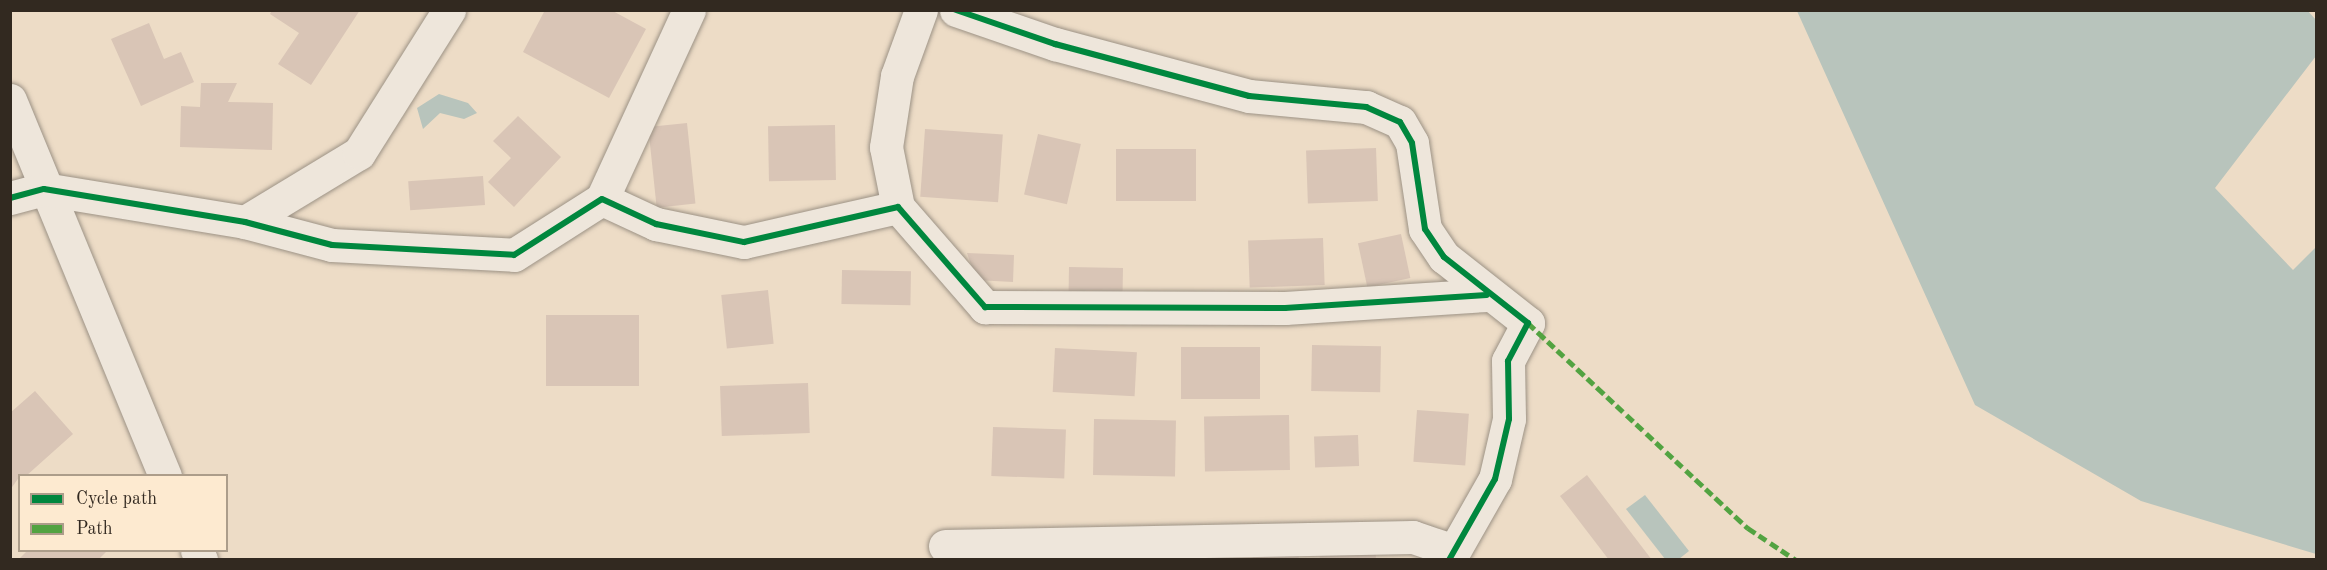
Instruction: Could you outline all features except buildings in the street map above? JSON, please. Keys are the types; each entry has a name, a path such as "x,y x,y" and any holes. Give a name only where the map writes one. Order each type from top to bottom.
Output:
{"street":[{"path":"245,222 359,153 448,10"},
{"path":"10,198 44,189 245,222 332,245 514,255 602,199 689,10"},
{"path":"921,10 897,76 886,147 898,207 985,307 1285,308 1487,295"},
{"path":"945,546 1413,537 1451,555 1495,479 1509,418 1508,362 1528,323 1487,295 1444,257 1425,229 1412,143 1400,122 1385,111 1249,96 1055,44 956,10"},
{"path":"10,100 44,189 164,474"},
{"path":"602,199 656,224 744,242 898,207"}],"shaded area":[{"path":"2307,10 2316,20 2316,56 2215,188 2293,270 2316,247 2316,554 2141,501 1975,405 1797,11"},
{"path":"439,94 468,103 477,113 464,119 440,113 423,129 417,108"},
{"path":"1645,495 1689,551 1679,559 1665,559 1626,509"}],"marked path":[{"path":"1528,323 1748,528 1796,560"}],"cycle path":[{"path":"956,10 1055,44 1249,96 1366,107 1400,122 1412,143 1425,229 1444,257 1528,323 1508,361 1509,419 1495,479 1449,560"},
{"path":"10,198 44,189 245,222 332,245 514,255 602,199 656,224 744,242 898,207 985,307 1285,308 1487,295"}]}
